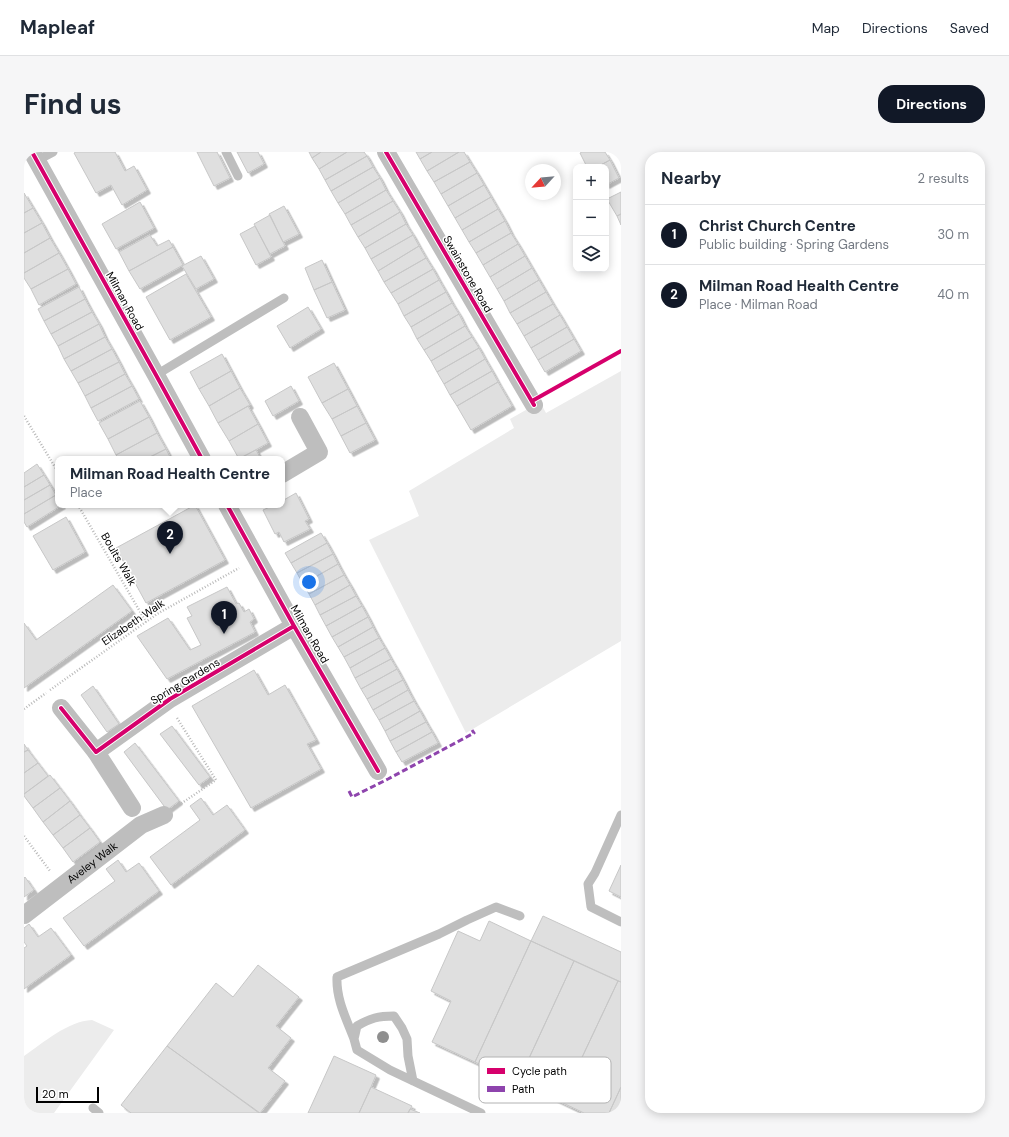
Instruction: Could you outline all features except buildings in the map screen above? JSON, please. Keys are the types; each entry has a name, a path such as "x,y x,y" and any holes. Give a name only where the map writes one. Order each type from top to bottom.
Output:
{"street":[{"name":"Swainstone Road","path":"386,152 534,405"},
{"name":"Milman Road","path":"34,156 200,456"},
{"path":"285,472 320,452 300,417"},
{"name":"Milman Road","path":"229,508 294,626 378,771"},
{"name":"Spring Gardens","path":"96,752 170,699 294,626"},
{"path":"61,708 96,752 132,808"},
{"name":"Aveley Walk","path":"24,914 141,825 164,815"}],"lane":[{"path":"34,156 53,152"},
{"path":"226,152 238,176"},
{"path":"156,375 284,298"},
{"path":"621,814 595,873 588,884 591,907 621,922"},
{"path":"481,1113 390,1070 357,1050 340,1004 337,988 337,977 439,934 496,907 520,916"},
{"path":"354,1039 357,1026 370,1019 383,1016 394,1016 407,1039 408,1056 413,1081"}],"path":[{"path":"24,416 55,467"},
{"path":"164,815 216,780 178,718 170,699"},
{"path":"24,836 48,870"}],"shaded area":[{"path":"621,371 621,641 466,733 369,540 419,516 409,491 514,428 510,419 540,402 546,413"},
{"path":"92,1020 114,1030 54,1113 24,1113 24,1056 65,1028 83,1021"}],"marked path":[{"path":"349,791 352,797 474,733 472,730"}],"cycle path":[{"path":"32,152 200,456"},
{"path":"386,152 534,405"},
{"path":"532,401 621,351"},
{"path":"229,508 294,626 378,771"},
{"path":"61,708 96,752 170,699 294,626"}],"place":[{"name":"Milman Road Health Centre","path":"170,554"},
{"name":"Christ Church Centre","path":"224,634"}]}
